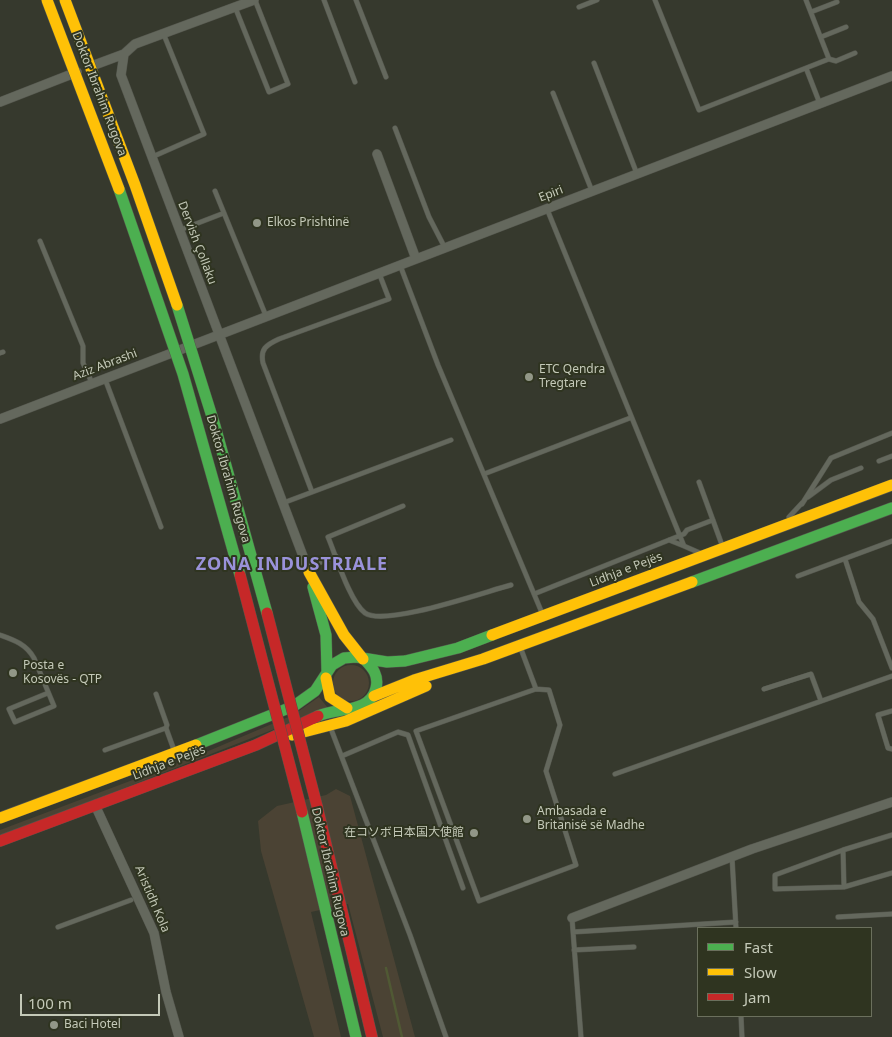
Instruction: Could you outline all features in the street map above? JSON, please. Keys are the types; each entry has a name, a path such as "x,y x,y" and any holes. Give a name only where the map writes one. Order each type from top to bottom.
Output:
{"main road":[{"name":"Doktor Ibrahim Rugova","path":"47,0 123,198 183,374 233,544 302,812 356,1037"},
{"name":"Doktor Ibrahim Rugova","path":"65,0 139,193 198,369 248,540 317,806 372,1037"},
{"name":"Lidhja e Pejës","path":"0,818 285,711 309,696 332,665 346,657 400,662 422,659 892,486"},
{"name":"Lidhja e Pejës","path":"0,840 256,745 306,720 347,708 362,706 374,696 414,680 520,646 892,508"},
{"path":"308,570 331,608 344,636 374,670 377,676 374,696"},
{"path":"308,570 326,635 327,691 330,697 347,708"},
{"path":"256,745 330,726 365,714 483,659"}],"street":[{"path":"0,102 124,54 135,44 253,0"},
{"name":"Dervish Çollaku","path":"124,54 121,68 122,82 308,570"},
{"name":"Epiri","path":"218,335 892,76"},
{"path":"377,154 416,259"},
{"name":"Aziz Abrashi","path":"0,419 218,335"},
{"path":"572,918 732,857 892,802"},
{"name":"Aristidh Kola","path":"95,805 149,920 159,950 166,992 179,1037"}],"lane":[{"path":"235,7 268,92 288,84 253,0"},
{"path":"324,0 355,82"},
{"path":"356,0 386,77"},
{"path":"579,7 597,0"},
{"path":"655,0 699,110 829,59 836,61 854,53"},
{"path":"806,0 829,59"},
{"path":"811,12 837,2"},
{"path":"821,37 846,27"},
{"path":"150,157 204,134 164,34"},
{"path":"594,64 637,175"},
{"path":"806,68 820,104"},
{"path":"553,94 593,192"},
{"path":"395,128 429,217 445,248"},
{"path":"215,191 266,316"},
{"path":"547,209 630,418 684,546"},
{"path":"178,230 224,212"},
{"path":"40,241 83,346 83,363 92,384"},
{"path":"400,265 438,365 543,616"},
{"path":"312,492 263,363 262,351 264,347 278,339 389,299 379,273"},
{"path":"105,378 162,527"},
{"path":"484,474 630,418"},
{"path":"802,504 831,458 892,433"},
{"path":"283,502 451,440"},
{"path":"879,461 892,456"},
{"path":"778,528 822,485 861,468"},
{"path":"699,482 724,548"},
{"path":"404,506 328,537 360,607 366,613 374,616 408,613 510,585"},
{"path":"534,594 680,536 713,520"},
{"path":"669,540 706,555"},
{"path":"798,576 892,541"},
{"path":"308,570 336,556"},
{"path":"844,559 859,602 873,619 892,668"},
{"path":"0,635 16,641 30,651 54,706 15,722 9,709 48,693"},
{"path":"520,646 536,689"},
{"path":"764,689 811,674 821,701"},
{"path":"615,774 892,676"},
{"path":"536,689 549,690 560,725 546,771 576,866 479,901 416,731 536,689"},
{"path":"156,694 176,753"},
{"path":"892,710 878,716 888,748 892,749"},
{"path":"330,726 410,935 446,1037"},
{"path":"105,750 166,728"},
{"path":"342,756 398,732 408,735 463,888"},
{"path":"892,835 843,850 775,875 775,889 844,887 892,873"},
{"path":"843,850 844,887"},
{"path":"732,857 736,927"},
{"path":"58,927 131,900"},
{"path":"838,917 892,914"},
{"path":"572,918 581,1037"},
{"path":"573,932 736,922"},
{"path":"574,950 634,947"},
{"path":"741,1017 742,1037"}],"shaded area":[{"path":"351,665 358,666 364,670 368,676 368,690 364,696 358,700 351,701 344,700 338,696 334,690 333,683 334,676 338,670 344,666"},
{"path":"319,697 328,708 0,837 0,830 199,755 293,715"},
{"path":"336,789 350,796 415,1037 383,1037 348,904 311,912 341,1037 314,1037 261,851 258,821 277,806 326,795"}],"waterway":[{"path":"386,968 402,1037"}],"traffic: fast":[{"path":"119,189 183,374 240,575"},
{"path":"177,305 215,426 267,613"},
{"path":"692,582 892,508"},
{"path":"313,587 326,635 327,672"},
{"path":"196,745 294,706 315,691 332,665 344,658 356,657 387,662 405,661 458,648 492,635"},
{"path":"318,716 360,706 373,696 377,684 376,676 365,660"},
{"path":"302,812 356,1037"}],"traffic: slow":[{"path":"47,0 119,189"},
{"path":"65,0 135,185 177,305"},
{"path":"492,635 892,485"},
{"path":"309,572 344,635 363,659"},
{"path":"374,696 414,680 483,659 692,582"},
{"path":"326,678 330,697 347,708"},
{"path":"292,735 346,721 426,686"},
{"path":"0,818 196,745"}],"traffic: jam":[{"path":"240,575 302,812"},
{"path":"267,613 317,806"},
{"path":"0,841 256,745 318,716"},
{"path":"317,806 372,1037"}],"place":[{"name":"Elkos Prishtinë","path":"257,223"},
{"name":"ETC Qendra Tregtare","path":"529,377"},
{"name":"Posta e Kosovës - QTP","path":"13,673"},
{"name":"Ambasada e Britanisë së Madhe","path":"527,819"},
{"name":"在コソボ日本国大使館","path":"474,833"},
{"name":"Baci Hotel","path":"54,1025"}],"district":[{"name":"ZONA INDUSTRIALE","path":"292,565"}]}
